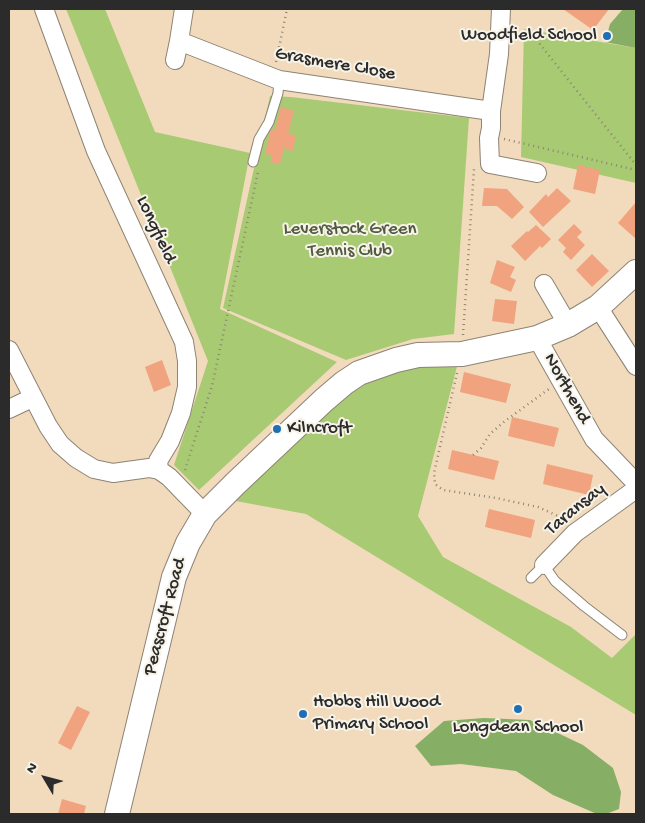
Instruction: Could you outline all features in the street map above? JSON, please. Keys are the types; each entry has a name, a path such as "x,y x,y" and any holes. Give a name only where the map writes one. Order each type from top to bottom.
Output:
{"street":[{"name":"Longfield","path":"44,9 96,151 184,342 188,361 187,387 181,413 170,441 158,462 159,470"},
{"path":"175,60 184,9"},
{"path":"501,9 499,54 490,126 490,164 537,174"},
{"name":"Grasmere Close","path":"179,41 276,79 490,126"},
{"name":"Northend","path":"636,272 598,307 568,325 538,338 594,439 636,483"},
{"path":"544,284 568,325"},
{"path":"598,307 636,366"},
{"name":"Peascroft Road","path":"117,814 174,577 188,542 205,514 344,383 359,373 396,360 418,355 462,354 538,338"},
{"path":"9,350 48,426 60,444 76,458 94,469 113,474 149,468 159,470 170,477 205,514"},
{"path":"9,409 32,398"},
{"name":"Taransay","path":"544,565 575,534 636,489"}],"lane":[{"path":"256,165 259,139 269,122 278,93 276,79"},
{"path":"531,578 544,565 555,581 622,635"}],"path":[{"path":"276,79 287,9"},
{"path":"527,28 636,165"},
{"path":"490,126 524,144 636,170"},
{"path":"474,161 462,354 434,473 435,484 443,490 538,507 584,527"},
{"path":"179,488 212,386 256,165"},
{"path":"472,455 481,448 490,434 504,421 560,380"}],"green space":[{"path":"66,9 105,9 155,132 250,153 220,309 337,362 199,490 174,465 208,361"},
{"path":"623,9 636,9 636,48 605,42 610,24"},
{"path":"524,29 636,48 636,183 521,157"},
{"name":"Leverstock Green Tennis Club","path":"270,96 469,118 454,334 413,339 346,360 223,308"},
{"path":"460,355 418,516 443,557 571,627 612,658 636,634 636,715 306,514 214,497 375,371"},
{"path":"484,718 530,720 583,745 613,768 621,792 619,809 606,814 597,814 553,795 516,771 461,764 431,766 415,746 444,721"}],"building":[{"name":"Woodfield School","path":"563,9 609,9 593,30"},
{"path":"281,107 294,111 288,134 296,135 293,151 284,148 280,164 270,162 272,155 265,154 271,129 275,130"},
{"path":"578,165 600,170 595,194 573,189"},
{"path":"484,188 507,189 524,207 512,219 497,206 482,206"},
{"path":"557,188 571,201 543,227 529,212 546,194 548,197"},
{"path":"636,202 636,239 618,223"},
{"path":"574,224 582,232 577,237 585,245 571,260 563,252 566,248 558,240"},
{"path":"536,225 551,239 542,248 540,246 525,261 511,246"},
{"path":"592,254 609,271 592,287 576,270"},
{"path":"497,260 515,267 510,277 516,280 511,292 490,283"},
{"path":"495,299 517,301 514,324 492,321"},
{"path":"162,360 171,385 154,392 145,367"},
{"path":"464,372 511,384 506,403 460,392"},
{"path":"512,417 559,428 554,447 508,436"},
{"path":"452,450 499,461 494,480 448,469"},
{"path":"547,464 593,475 589,495 543,484"},
{"path":"489,509 535,520 531,538 485,527"},
{"path":"77,706 90,712 71,750 58,743"},
{"path":"62,799 86,806 84,814 58,814"}],"place":[{"name":"Woodfield School","path":"607,36"},
{"name":"Kilncroft","path":"277,429"},
{"name":"Longdean School","path":"518,709"},
{"name":"Hobbs Hill Wood Primary School","path":"303,714"}]}
